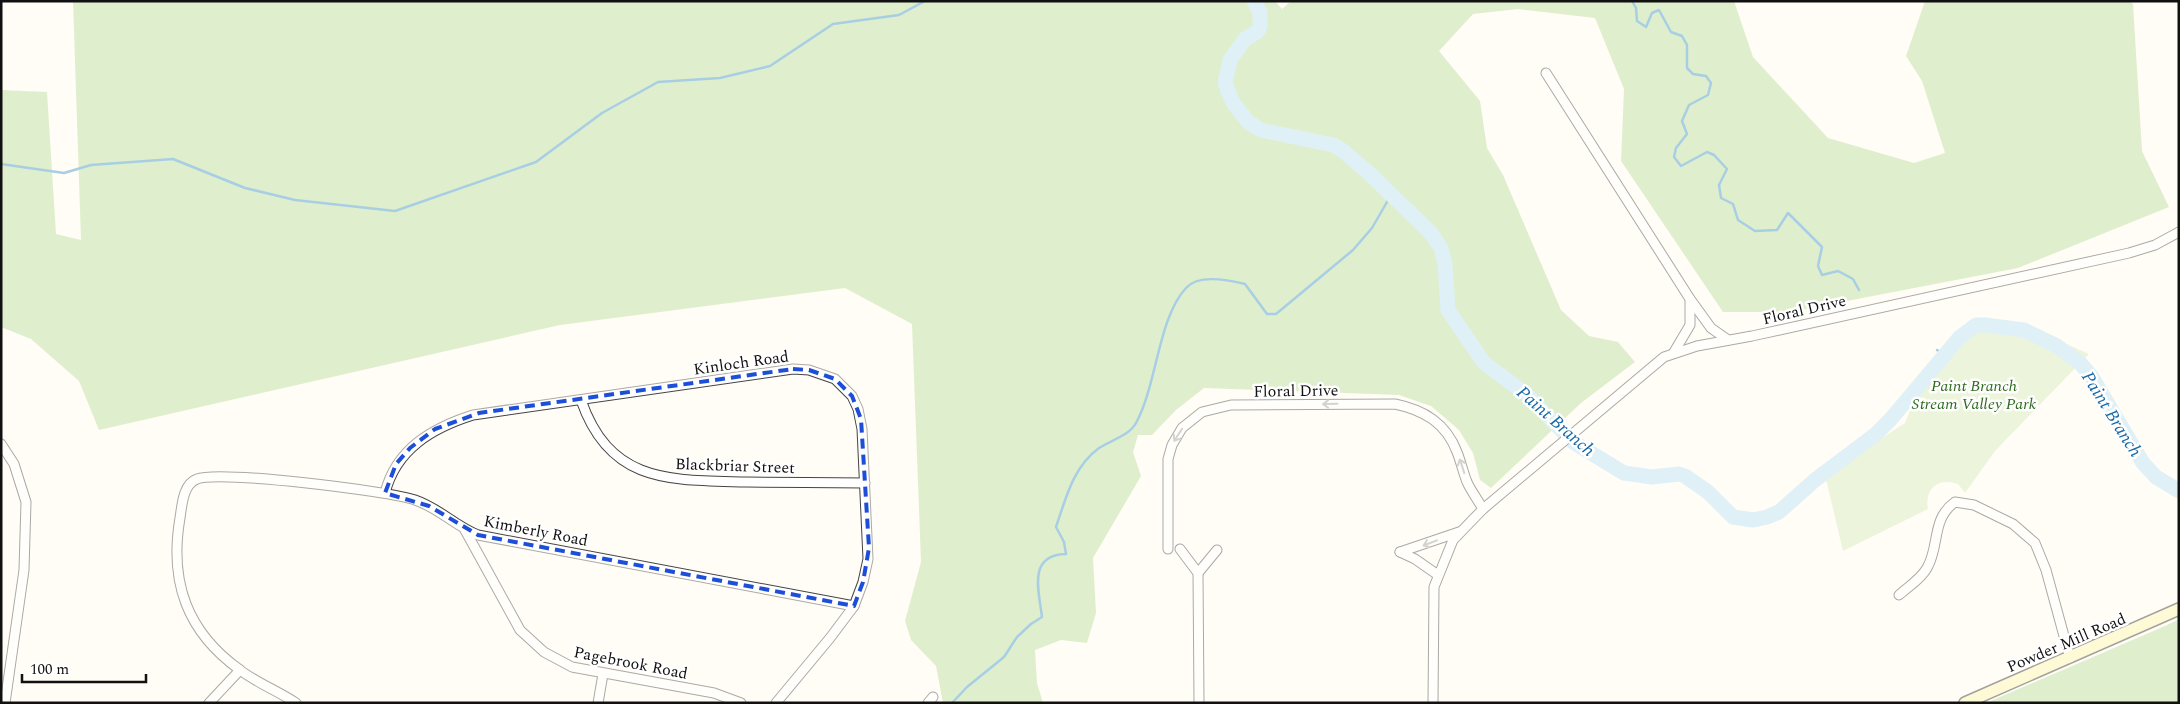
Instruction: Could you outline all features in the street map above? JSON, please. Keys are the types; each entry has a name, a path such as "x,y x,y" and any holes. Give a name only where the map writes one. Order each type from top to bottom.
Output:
{"main road":[{"name":"Powder Mill Road","path":"1965,703 2179,609"}],"street":[{"path":"1546,73 1690,299 1711,328 1728,340"},
{"name":"Floral Drive","path":"1432,703 1434,587 1453,540 1483,509 1652,365 1674,352 2129,254 2155,245 2179,232"},
{"path":"1674,352 1690,325 1692,316 1690,299"},
{"name":"Kinloch Road","path":"385,493 392,472 402,456 434,429 473,414 793,369 810,370 823,374 844,387 858,410 862,429 864,483 869,534 868,559 863,582 854,606 776,703"},
{"name":"Blackbriar Street","path":"581,400 594,432 608,449 631,466 662,477 692,481 864,483"},
{"name":"Floral Drive","path":"1168,549 1168,459 1172,445 1182,428 1202,412 1231,405 1395,404 1420,411 1436,420 1446,432 1456,450 1467,483 1483,509"},
{"path":"1,444 14,464 26,502 24,570 5,703"},
{"name":"Kimberly Road","path":"240,670 197,627 181,594 177,570 177,540 183,502 190,483 197,479 213,476 385,493 429,506 465,530 478,535 854,606"},
{"path":"1899,595 1919,579 1928,568 1935,532 1942,514 1955,502 1974,505 2013,524 2035,543 2046,570 2070,658"},
{"name":"Pagebrook Road","path":"465,530 510,616 530,642 557,661 572,667 603,674 714,693 741,703"},
{"path":"1438,575 1415,559 1400,552 1459,532"},
{"path":"1180,549 1198,573 1199,703"},
{"path":"1198,573 1217,550"},
{"path":"209,703 240,670 296,703"},
{"path":"598,703 603,674"}],"highlighted area":[{"path":"793,369 809,370 835,379 852,396 861,419 869,548 863,582 854,606 478,535 429,506 385,493 396,464 410,448 435,429 479,413"}],"green space":[{"path":"73,1 1275,1 1282,9 1291,1 1734,1 1753,57 1828,138 1914,163 1945,153 1922,81 1906,56 1925,1 2130,1 2133,4 2142,151 2169,207 2018,268 1790,312 1723,312 1621,161 1624,89 1595,18 1518,9 1473,14 1439,51 1480,101 1487,148 1503,175 1561,310 1589,336 1618,342 1635,362 1581,403 1491,488 1480,480 1473,453 1459,430 1431,406 1399,395 1204,388 1176,410 1152,435 1138,435 1133,452 1141,476 1093,558 1096,613 1087,643 1061,640 1035,650 1037,683 1043,703 943,703 936,666 911,640 905,621 921,562 912,324 845,288 560,325 99,430 79,381 31,339 1,327 1,90 47,92 56,234 81,240"},
{"name":"Paint Branch Stream Valley Park","path":"2026,326 2089,354 1995,451 1965,493 1958,484 1951,482 1939,483 1934,486 1928,495 1928,509 1843,551 1825,475 1905,423 1929,364 1960,333"},
{"path":"2179,619 2179,703 1986,703 2165,626"}],"waterway":[{"path":"1,164 64,173 91,165 173,159 245,188 295,200 395,211 536,162 602,113 658,82 720,78 770,66 833,24 899,15 925,1"},
{"name":"Paint Branch","path":"1254,1 1260,12 1260,27 1257,32 1245,39 1230,60 1225,83 1233,103 1249,123 1261,130 1333,145 1342,150 1370,174 1431,233 1441,248 1445,264 1448,310 1484,363 1526,394 1573,442 1624,473 1652,477 1679,474 1708,492 1733,517 1753,520 1767,517 1779,512 1815,480 1876,434 1959,338 1976,325 1985,325 2024,330 2057,346 2080,363 2092,377 2143,463 2156,477 2179,491"},
{"path":"1632,1 1636,8 1637,21 1646,27 1652,13 1659,10 1671,32 1682,36 1687,45 1687,68 1693,74 1706,76 1711,83 1708,95 1689,105 1682,121 1687,134 1676,148 1674,157 1681,166 1707,152 1714,155 1727,169 1719,185 1721,198 1733,204 1738,220 1755,231 1777,230 1788,213 1822,247 1818,266 1822,275 1838,271 1853,279 1859,290"},
{"path":"952,703 967,687 1004,657 1017,637 1042,617 1038,576 1040,568 1045,561 1054,556 1066,554 1064,542 1056,527 1067,494 1083,464 1090,456 1099,448 1129,431 1136,423 1149,390 1169,316 1186,288 1198,281 1214,279 1245,284 1267,314 1276,314 1353,250 1372,228 1391,195"},
{"path":"1937,350 1945,355"}]}
